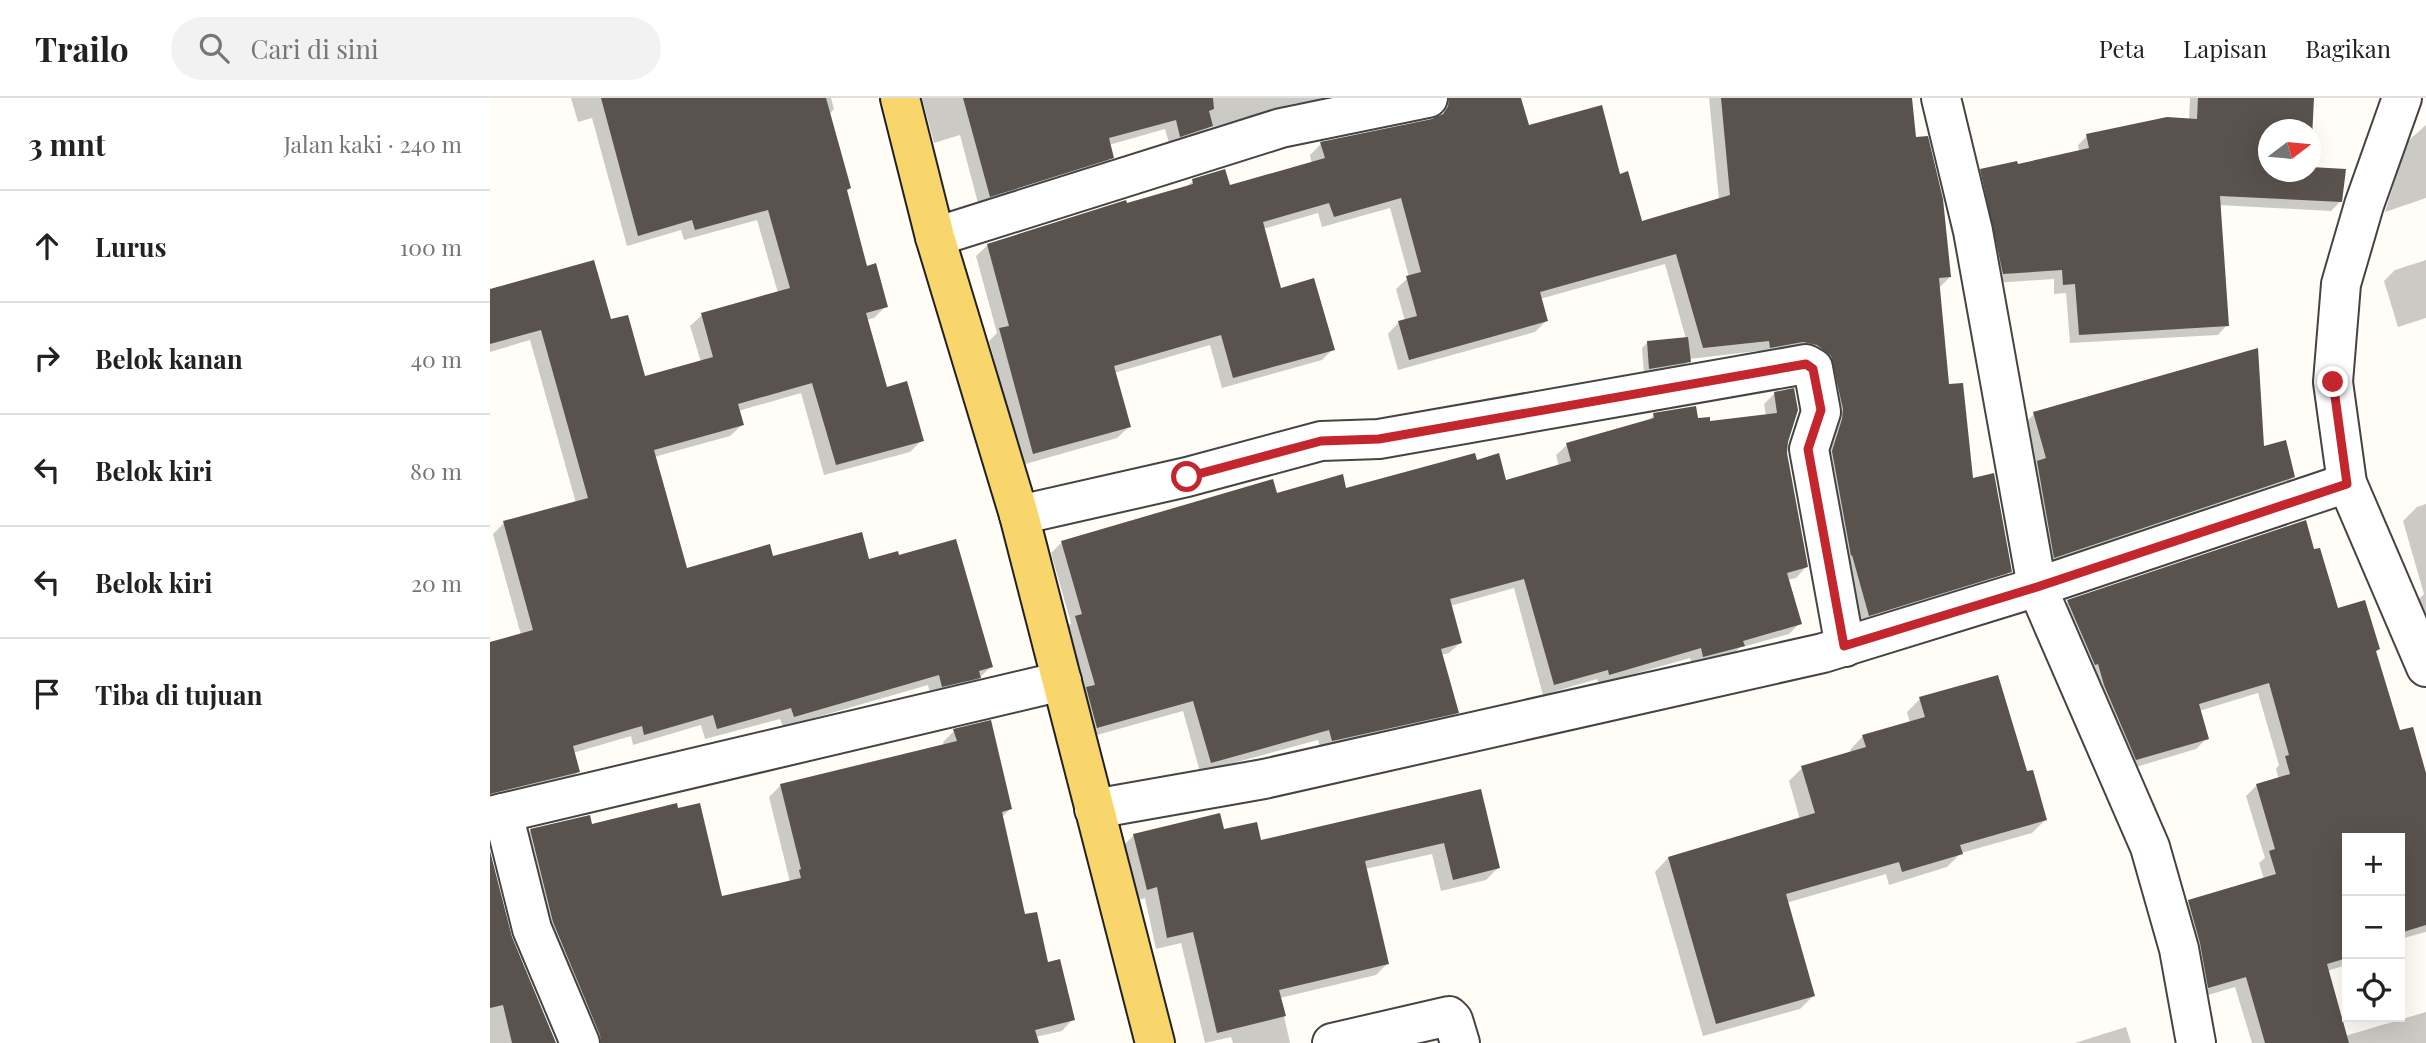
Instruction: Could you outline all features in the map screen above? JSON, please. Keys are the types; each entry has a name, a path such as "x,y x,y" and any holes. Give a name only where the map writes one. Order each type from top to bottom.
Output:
{"main road":[{"path":"900,98 935,237 1019,515 1155,1043"}],"street":[{"path":"935,237 1278,113 1428,98"},
{"path":"1941,98 1973,231 2037,587 2150,847 2179,949 2196,1043"},
{"path":"2402,98 2364,205 2341,284 2333,382 2347,484 2426,667"},
{"path":"1019,515 1187,477 1321,441 1379,439 1806,364 1813,369 1821,410 1808,449 1844,646"},
{"path":"1094,809 1264,779 1809,657 2037,587 2347,484"},
{"path":"580,1043 532,929 496,815 1062,681"},
{"path":"1332,1043 1448,1016 1453,1020 1460,1043"}],"building":[{"path":"601,98 826,98 851,188 847,190 867,266 876,263 888,307 866,313 887,387 907,381 924,441 836,465 812,383 738,404 744,425 654,450 687,568 770,544 773,556 862,532 869,559 898,551 899,555 956,539 993,667 979,671 981,678 942,687 939,675 794,717 791,708 717,729 713,715 644,735 642,726 573,746 580,772 490,794 490,642 533,630 503,521 588,498 541,330 490,344 490,289 594,260 611,319 628,315 645,376 713,357 701,313 790,288 768,210 695,230 692,220 638,236"},
{"path":"963,98 1213,98 1214,109 1209,111 1213,126 1180,137 1176,120 1109,138 1114,158 990,197"},
{"path":"1449,98 1521,98 1529,125 1602,105 1620,174 1628,171 1642,221 1730,195 1721,98 1912,98 1916,137 1928,136 1943,199 1951,277 1939,278 1949,384 1963,383 1973,478 1994,473 2012,572 1869,616 1851,556 1832,451 1843,409 1831,356 1817,345 1803,342 1770,348 1769,341 1703,348 1676,254 1540,292 1548,321 1409,360 1398,321 1417,316 1406,276 1421,272 1401,198 1334,217 1329,203 1263,222 1281,288 1314,278 1335,350 1233,378 1221,335 1114,366 1131,427 1033,454 999,328 1009,326 987,244 1126,200 1127,203 1193,184 1192,179 1225,169 1230,185 1325,158 1320,142 1432,119 1443,114"},
{"path":"2198,98 2314,98 2313,119 2258,119 2258,182 2321,182 2321,168 2346,169 2342,202 2220,196 2229,326 2079,335 2075,284 2063,285 2062,270 2003,274 1980,169 2017,161 2018,164 2089,148 2086,134 2167,117 2197,119"},
{"path":"1688,337 1691,362 1649,369 1647,341"},
{"path":"2258,348 2264,446 2286,440 2295,477 2054,558 2037,461 2046,458 2033,412"},
{"path":"1794,388 1798,410 1787,453 1808,567 1787,573 1802,624 1743,641 1745,646 1703,657 1701,648 1609,675 1608,670 1554,685 1524,579 1450,599 1462,643 1441,649 1459,713 1332,741 1329,730 1211,763 1193,701 1097,728 1086,687 1095,685 1075,616 1082,614 1061,541 1273,479 1277,493 1343,474 1346,488 1475,453 1477,460 1499,453 1506,480 1571,461 1566,443 1654,418 1653,413 1696,406 1698,418 1710,417 1710,421 1777,413 1774,392"},
{"path":"2306,520 2314,549 2320,548 2338,608 2365,600 2380,649 2376,651 2400,730 2413,727 2426,773 2426,925 2405,931 2405,833 2342,833 2342,960 2327,964 2349,1043 2265,1043 2246,977 2208,988 2200,943 2188,900 2276,874 2269,851 2275,849 2256,784 2290,774 2285,756 2289,755 2269,683 2199,704 2209,739 2136,760 2104,685 2098,664 2095,665 2067,600"},
{"path":"1998,675 2027,771 2033,770 2047,820 1960,845 1963,854 1902,872 1899,862 1786,894 1815,996 1716,1024 1668,857 1815,813 1801,766 1866,747 1862,735 1925,717 1919,697"},
{"path":"991,720 1012,809 1002,812 1025,914 1037,912 1048,962 1060,959 1075,1020 1035,1030 1039,1043 601,1043 553,922 530,829 590,815 592,824 677,803 678,808 700,803 722,896 801,878 780,784 957,741 953,729"},
{"path":"1481,789 1500,868 1453,880 1444,843 1365,861 1389,964 1279,990 1286,1016 1217,1033 1193,932 1167,938 1157,887 1147,890 1133,834 1220,813 1224,829 1257,822 1261,840"},
{"path":"490,851 512,937 556,1043 512,1043 503,1005 490,1008"}],"route":[{"path":"1187,477 1321,441 1379,439 1806,364 1813,369 1821,410 1808,449 1844,646 2037,587 2347,484 2333,382"}]}
